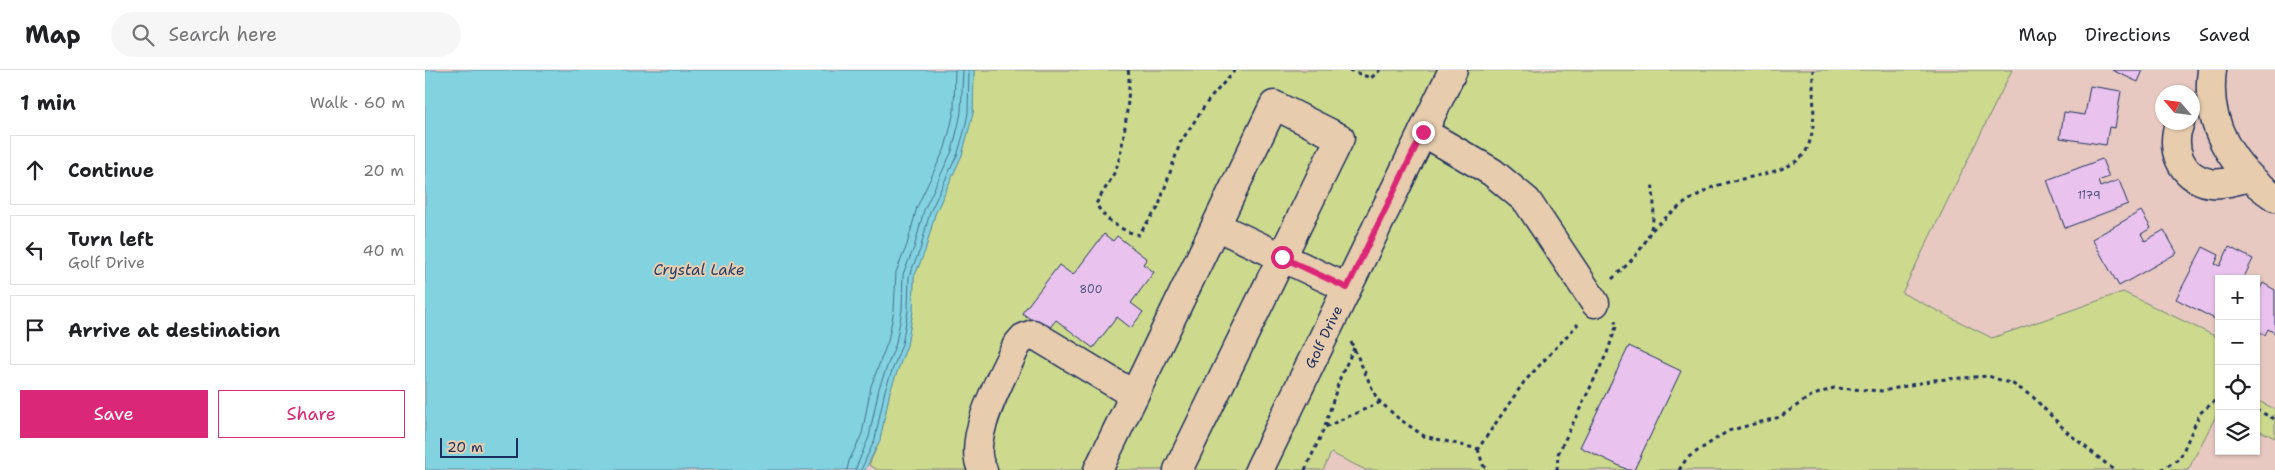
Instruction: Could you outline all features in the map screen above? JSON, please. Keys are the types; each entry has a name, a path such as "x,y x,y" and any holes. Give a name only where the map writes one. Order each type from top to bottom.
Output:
{"street":[{"name":"Golf Drive","path":"1259,470 1453,70"},
{"path":"2205,88 2219,134 2232,158 2249,177 2275,197"},
{"path":"1098,470 1274,105 1340,138 1179,470"},
{"path":"2178,130 2176,152 2183,166 2193,176 2211,183 2249,177"},
{"path":"1423,132 1492,172 1527,201 1595,303"},
{"path":"1216,226 1282,257 1342,298"},
{"path":"983,470 979,463 978,444 992,396 1017,345 1023,338 1033,334 1134,395"}],"path":[{"path":"1128,70 1130,77 1129,98 1118,162 1096,204 1104,217 1121,230 1139,234 1158,208 1181,143 1208,100 1235,70"},
{"path":"1349,70 1371,78 1380,70"},
{"path":"1651,230 1680,205 1712,187 1790,166 1807,151 1815,125 1813,70"},
{"path":"1478,449 1524,382 1563,342 1595,303 1606,286 1635,258 1651,230 1656,208 1652,182"},
{"path":"1342,298 1354,348 1377,399 1398,418 1423,436 1478,449"},
{"path":"1557,470 1558,454 1607,352 1617,324 1595,303"},
{"path":"1305,470 1325,427 1340,378 1354,348"},
{"path":"1679,470 1687,458 1728,431 1780,416 1811,396 1834,388 1883,391 1933,380 1988,376 2013,384 2033,397 2067,432 2115,470"},
{"path":"2161,470 2180,458 2200,413 2215,401"},
{"path":"1325,427 1381,402"},
{"path":"2260,412 2275,419"},
{"path":"1478,449 1483,465 1488,470"}],"green space":[{"path":"974,70 2012,70 1902,293 1992,338 2123,292 2215,336 2215,418 2188,470 1366,470 1331,453 1323,470 878,470 869,465 880,440 890,391 907,345 913,311 914,277 925,251 935,214 962,155 973,113"},
{"path":"2260,402 2275,409 2275,438 2260,431"}],"water":[{"name":"Crystal Lake","path":"425,70 974,70 973,113 962,155 935,214 925,251 914,277 913,311 907,345 890,391 880,440 865,470 425,470"}],"building":[{"path":"2112,70 2143,70 2138,82"},
{"path":"2090,86 2121,91 2115,128 2109,127 2106,145 2060,138 2064,112 2085,115"},
{"path":"2102,159 2109,177 2098,181 2100,187 2119,180 2128,204 2065,228 2047,180"},
{"path":"2141,211 2151,228 2141,234 2145,241 2164,230 2177,253 2119,286 2092,239"},
{"path":"1104,234 1113,241 1117,236 1147,259 1143,264 1154,272 1131,303 1143,312 1131,328 1117,317 1093,348 1056,320 1047,331 1022,313 1059,265 1073,275"},
{"path":"2203,247 2219,255 2215,264 2220,266 2229,247 2253,259 2245,275 2215,275 2215,319 2176,299"},
{"path":"2263,283 2275,290 2275,333 2268,329 2265,335 2260,332 2260,289"},
{"path":"1629,346 1681,371 1634,470 1628,470 1580,447"}],"route":[{"path":"1282,257 1347,288 1423,132"}]}
